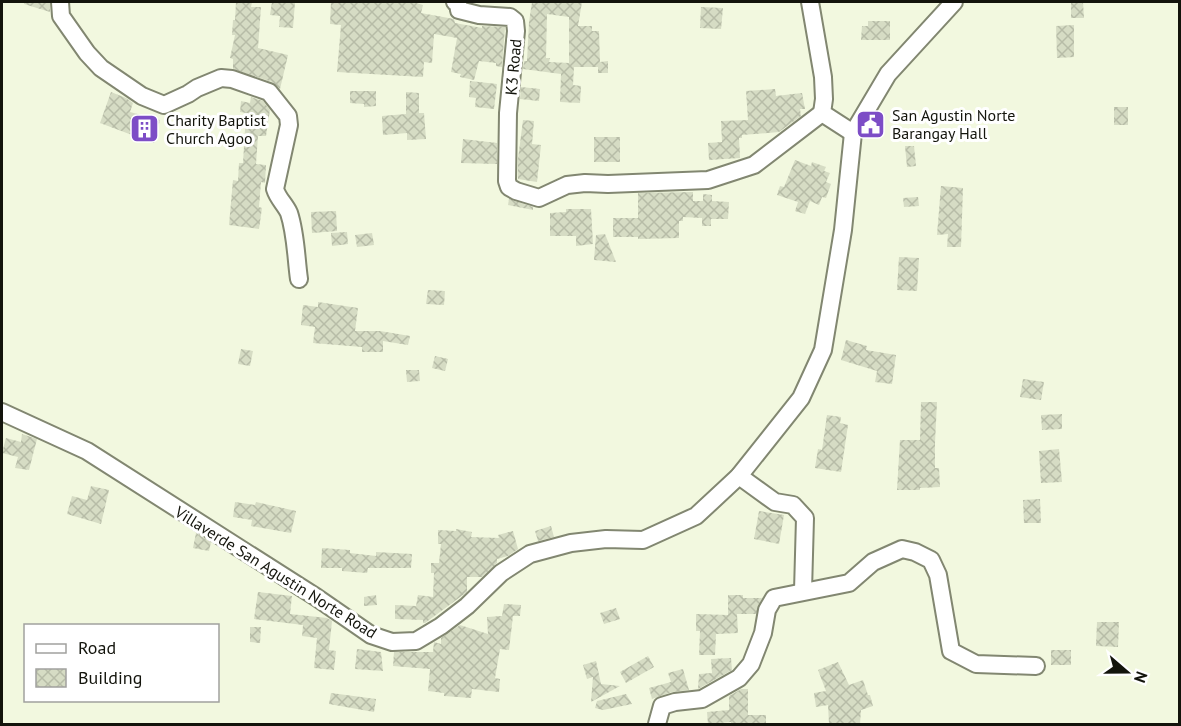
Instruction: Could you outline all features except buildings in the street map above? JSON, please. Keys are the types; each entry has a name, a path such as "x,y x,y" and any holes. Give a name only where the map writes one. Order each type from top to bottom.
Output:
{"street":[{"path":"60,2 61,16 101,68 142,96 161,105 222,78 244,82 269,92 289,119 275,189 277,196 284,202 291,219 299,279"},
{"name":"K3 Road","path":"454,2 458,3 459,10 479,15 510,17 515,21 508,113 507,182 509,187 516,191 539,198 567,185 585,183 708,180 754,165 822,113"},
{"path":"810,2 823,77 825,99 822,113 853,133"},
{"name":"Villaverde San Agustin Norte Road","path":"2,412 87,451 316,597 371,635 392,642 416,641 432,633 467,606 501,573 530,554 606,539 643,540 696,516 739,477 801,398 823,350 843,230 853,133 888,74 954,2"},
{"path":"739,477 776,502 793,505 806,518 803,591"},
{"path":"657,724 662,706 702,699 739,678 751,664 763,633 767,610 774,598 849,583 873,562 902,549 915,552 931,560 938,575 951,651 976,664 1036,666"}],"place":[{"name":"San Agustin Norte Barangay Hall","path":"871,124"},
{"name":"Charity Baptist Church Agoo","path":"145,129"}]}
